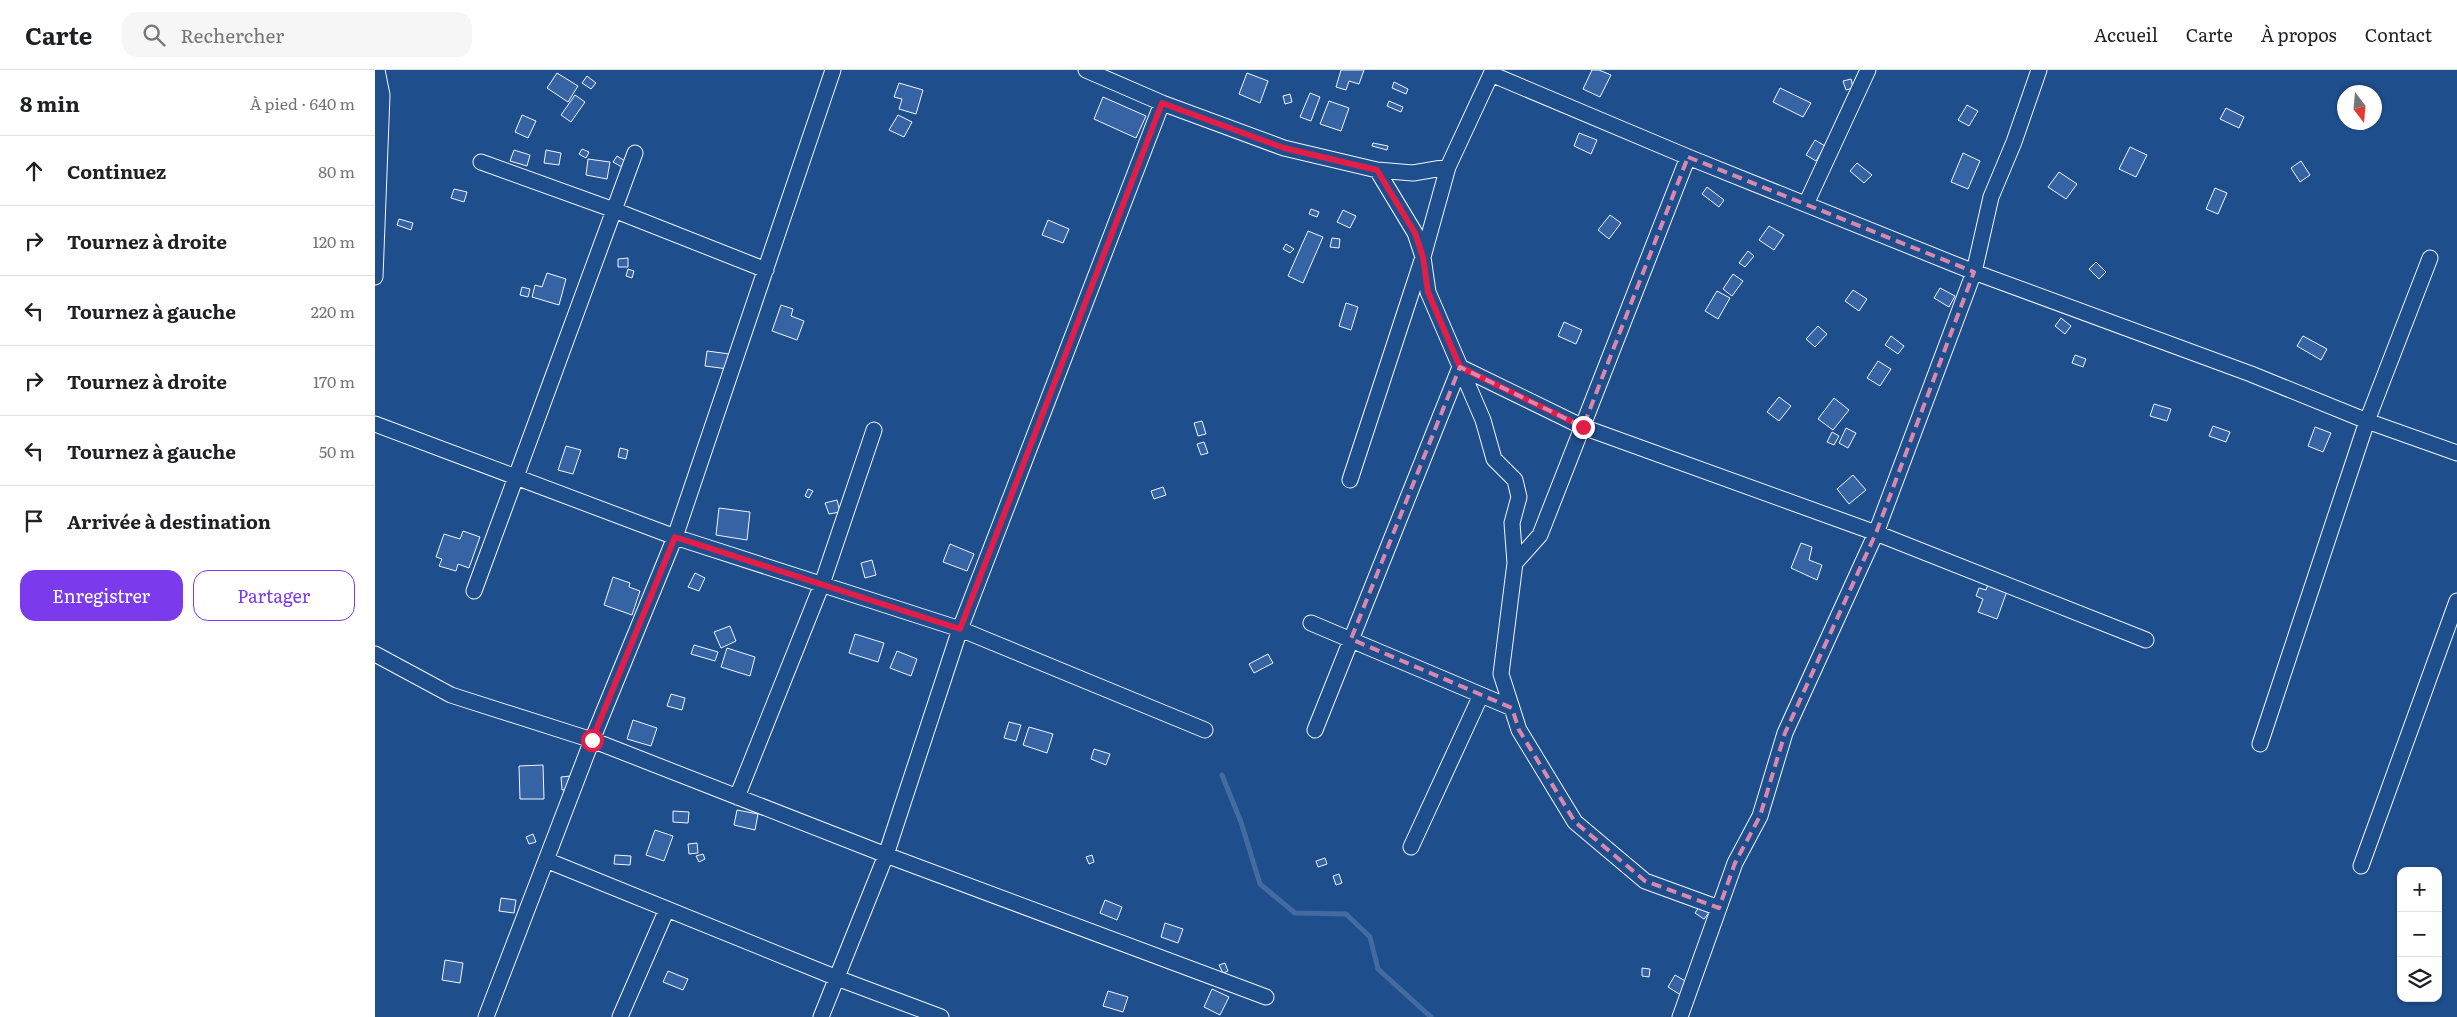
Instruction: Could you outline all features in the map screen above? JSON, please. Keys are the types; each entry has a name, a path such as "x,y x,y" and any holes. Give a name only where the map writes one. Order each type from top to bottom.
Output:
{"street":[{"path":"375,277 382,95 377,70"},
{"path":"486,1017 592,740 675,537 833,70"},
{"path":"1086,70 1162,103 1284,148 1377,170 1413,173 1448,167"},
{"path":"1806,204 1868,70"},
{"path":"1679,1017 1735,863 1760,816 1785,732 1876,533 1974,272 1991,197 2014,142 2039,70"},
{"path":"1351,480 1423,257 1448,167 1492,72 1688,157 1974,272 2251,374 2457,453"},
{"path":"821,1017 886,855 960,629 1162,103"},
{"path":"474,591 635,153"},
{"path":"1515,564 1540,535 1688,157"},
{"path":"481,162 614,210 766,270"},
{"path":"1377,170 1415,233 1423,257 1428,292 1483,420 1494,459 1515,480 1519,497 1512,522 1515,564 1501,674 1519,730 1575,822 1645,882 1719,908"},
{"path":"2260,744 2367,420 2430,258"},
{"path":"1460,367 1583,427 1876,533 2146,640"},
{"path":"1315,730 1460,367"},
{"path":"375,424 675,537 960,629 1205,730"},
{"path":"737,797 822,584 874,430"},
{"path":"2361,866 2457,601"},
{"path":"1311,623 1512,708"},
{"path":"375,654 451,695 592,740 886,855 1265,998"},
{"path":"1411,847 1481,695"},
{"path":"547,860 837,978 941,1017"},
{"path":"620,1017 667,909"}],"highlighted area":[{"path":"1688,157 1974,272 1876,533 1785,733 1760,816 1735,863 1719,908 1645,881 1575,822 1519,730 1512,708 1351,639 1460,367 1583,427"}],"building":[{"path":"1341,70 1364,70 1359,84 1349,81 1346,90 1336,87"},
{"path":"1592,70 1599,70 1611,75 1600,97 1583,89"},
{"path":"557,73 578,86 568,102 547,88"},
{"path":"1247,73 1268,81 1260,103 1239,94"},
{"path":"587,76 596,83 591,89 582,83"},
{"path":"1851,79 1853,88 1846,90 1843,81"},
{"path":"1394,82 1408,89 1406,94 1392,88"},
{"path":"899,83 923,90 916,114 899,109 902,99 894,97"},
{"path":"1780,88 1811,103 1803,117 1773,102"},
{"path":"1310,93 1320,97 1311,121 1300,117"},
{"path":"1290,94 1292,102 1285,104 1283,96"},
{"path":"575,95 585,102 571,122 561,115"},
{"path":"1103,97 1146,116 1136,138 1094,119"},
{"path":"1329,101 1349,108 1341,131 1320,124"},
{"path":"1389,101 1403,107 1401,112 1387,106"},
{"path":"1967,105 1978,111 1969,126 1958,120"},
{"path":"2226,108 2244,117 2239,128 2220,119"},
{"path":"522,115 536,121 528,138 515,132"},
{"path":"898,115 912,122 904,137 889,130"},
{"path":"1579,133 1597,140 1591,154 1574,146"},
{"path":"1815,140 1825,146 1816,161 1806,155"},
{"path":"1373,143 1388,146 1387,150 1372,146"},
{"path":"2130,147 2147,155 2136,177 2119,169"},
{"path":"582,149 589,152 586,158 579,154"},
{"path":"514,150 530,155 527,166 510,161"},
{"path":"546,150 561,153 559,165 544,163"},
{"path":"1963,153 1980,161 1968,189 1951,182"},
{"path":"617,156 625,161 622,167 613,162"},
{"path":"588,159 610,162 607,179 586,175"},
{"path":"2301,161 2310,175 2300,182 2291,168"},
{"path":"1857,163 1872,175 1864,183 1850,171"},
{"path":"2059,172 2077,184 2066,199 2048,187"},
{"path":"1707,187 1724,200 1719,207 1702,194"},
{"path":"2215,188 2227,193 2218,214 2206,209"},
{"path":"454,189 467,192 464,202 451,198"},
{"path":"1311,209 1319,212 1317,217 1309,214"},
{"path":"1343,210 1356,216 1350,228 1337,222"},
{"path":"1610,215 1621,223 1609,239 1598,230"},
{"path":"399,219 413,223 411,230 397,225"},
{"path":"1048,220 1069,229 1063,243 1042,235"},
{"path":"1769,226 1784,235 1774,250 1759,240"},
{"path":"1308,231 1323,237 1303,283 1288,276"},
{"path":"1332,238 1340,239 1339,248 1330,247"},
{"path":"1286,244 1294,249 1290,253 1283,249"},
{"path":"1748,251 1754,256 1745,267 1739,263"},
{"path":"628,258 628,267 618,267 618,259"},
{"path":"2096,262 2106,272 2099,279 2089,269"},
{"path":"628,269 634,271 632,278 626,276"},
{"path":"547,273 566,279 559,305 532,297 535,285 542,287"},
{"path":"1733,274 1743,281 1732,296 1723,289"},
{"path":"522,287 530,289 528,297 520,295"},
{"path":"1940,288 1955,296 1949,307 1934,298"},
{"path":"1853,290 1867,299 1859,311 1845,301"},
{"path":"1717,291 1730,298 1718,319 1705,311"},
{"path":"1346,303 1358,307 1351,330 1339,326"},
{"path":"781,305 793,309 791,316 804,321 797,340 772,331"},
{"path":"2061,318 2071,326 2065,334 2055,326"},
{"path":"1564,322 1582,330 1576,344 1558,336"},
{"path":"1818,326 1827,334 1815,347 1806,339"},
{"path":"1891,336 1904,346 1898,354 1885,345"},
{"path":"2303,336 2327,349 2321,360 2297,346"},
{"path":"707,351 730,354 728,369 705,366"},
{"path":"2075,355 2086,359 2083,367 2072,363"},
{"path":"1878,361 1891,369 1880,386 1867,378"},
{"path":"1779,397 1791,406 1779,421 1767,412"},
{"path":"1834,398 1849,410 1833,430 1818,419"},
{"path":"2154,404 2171,409 2167,421 2150,416"},
{"path":"1202,421 1206,434 1198,436 1194,423"},
{"path":"2213,426 2230,432 2226,442 2209,436"},
{"path":"2315,427 2331,433 2323,452 2308,446"},
{"path":"1846,428 1856,433 1848,448 1839,443"},
{"path":"1832,432 1839,436 1834,445 1827,442"},
{"path":"1204,442 1208,453 1201,455 1197,444"},
{"path":"566,446 581,450 573,474 558,470"},
{"path":"620,448 628,450 626,459 618,457"},
{"path":"1853,475 1866,490 1849,504 1837,489"},
{"path":"1163,487 1166,495 1154,499 1151,491"},
{"path":"808,489 813,491 809,498 805,496"},
{"path":"837,500 840,512 829,514 825,503"},
{"path":"719,508 750,512 747,540 716,535"},
{"path":"463,531 480,537 469,568 458,564 456,571 439,566 442,559 436,557 444,534 460,539"},
{"path":"1801,543 1812,547 1809,560 1822,565 1817,580 1791,568"},
{"path":"950,544 974,554 967,571 943,562"},
{"path":"872,560 876,575 865,578 861,563"},
{"path":"695,573 705,578 699,591 688,587"},
{"path":"613,577 630,583 629,587 640,591 632,615 604,605"},
{"path":"1988,584 2007,591 1997,619 1978,612 1983,599 1976,596 1979,588 1986,590"},
{"path":"730,626 736,641 721,648 714,632"},
{"path":"855,634 884,643 878,662 849,653"},
{"path":"694,645 718,652 715,661 691,654"},
{"path":"727,648 755,657 750,676 721,667"},
{"path":"897,651 917,659 911,676 890,668"},
{"path":"1268,654 1273,663 1254,673 1249,664"},
{"path":"671,694 685,698 682,710 667,706"},
{"path":"633,720 657,728 651,746 627,739"},
{"path":"1009,722 1021,725 1016,741 1004,738"},
{"path":"1029,727 1053,734 1047,753 1023,745"},
{"path":"1094,749 1110,754 1106,765 1091,759"},
{"path":"543,765 544,799 520,799 519,766"},
{"path":"571,776 573,789 562,790 561,777"},
{"path":"737,810 758,814 755,830 734,825"},
{"path":"673,811 689,812 688,823 673,822"},
{"path":"655,830 673,836 664,861 646,855"},
{"path":"533,834 536,842 529,844 526,837"},
{"path":"697,843 698,853 689,854 688,844"},
{"path":"703,854 705,859 699,862 696,856"},
{"path":"615,855 631,856 630,865 614,864"},
{"path":"1092,855 1094,862 1089,864 1086,857"},
{"path":"1325,858 1327,864 1318,867 1316,861"},
{"path":"1339,874 1342,883 1336,885 1333,876"},
{"path":"501,898 516,900 514,913 499,911"},
{"path":"1105,900 1122,907 1117,920 1100,913"},
{"path":"1704,900 1713,907 1704,919 1695,913"},
{"path":"1165,923 1183,929 1178,943 1161,937"},
{"path":"445,960 463,963 460,983 442,980"},
{"path":"1225,963 1228,971 1223,973 1219,965"},
{"path":"1642,968 1650,969 1649,977 1642,976"},
{"path":"668,971 688,979 683,990 663,982"},
{"path":"1675,975 1694,986 1687,999 1668,987"},
{"path":"1212,989 1229,997 1220,1015 1204,1007"},
{"path":"1108,991 1128,997 1123,1012 1103,1006"}],"waterway":[{"path":"1222,775 1241,822 1260,884 1295,913 1346,914 1370,937 1378,969 1431,1017"}],"route":[{"path":"592,740 675,537 960,629 1162,103 1284,148 1377,170 1415,233 1423,257 1428,292 1460,367 1583,427"}]}
